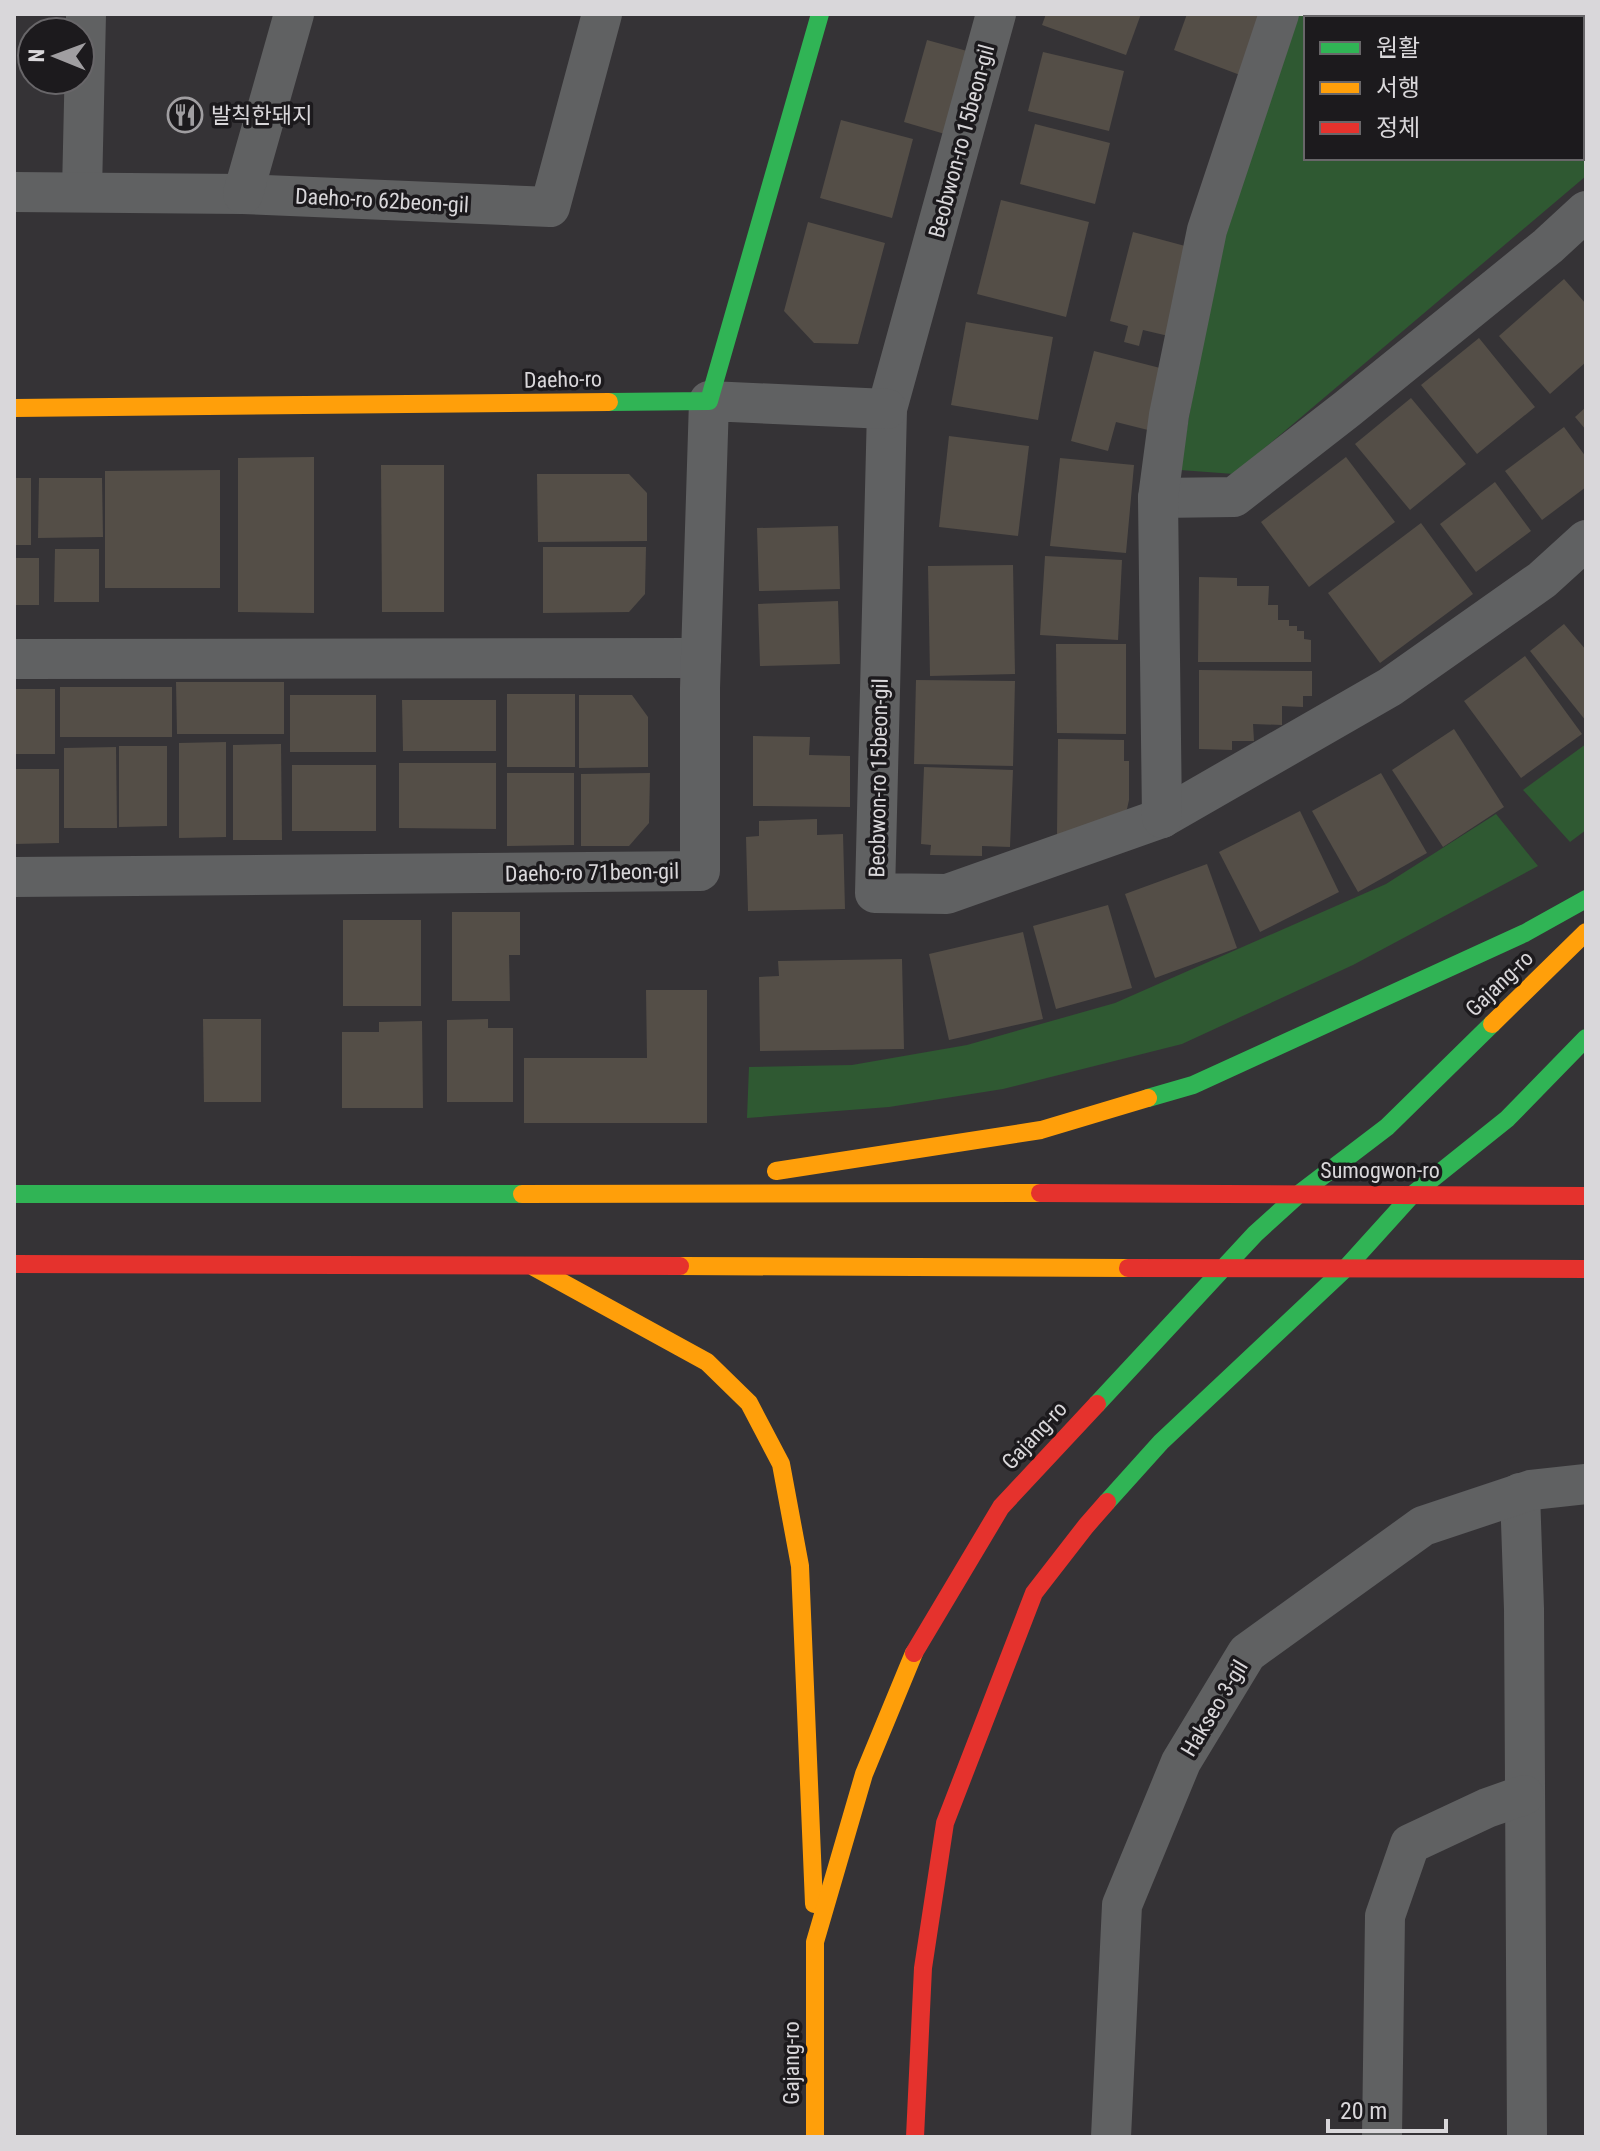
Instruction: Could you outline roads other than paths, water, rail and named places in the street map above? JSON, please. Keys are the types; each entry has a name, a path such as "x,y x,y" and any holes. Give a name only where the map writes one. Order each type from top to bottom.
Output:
{"main road":[{"path":"709,401 820,14"},
{"name":"Daeho-ro","path":"14,408 709,401"},
{"path":"14,1194 635,1193 1041,1130 1193,1085 1525,933 1586,899"},
{"name":"Gajang-ro","path":"815,2137 815,1942 864,1774 918,1644 1001,1507 1255,1234 1299,1194 1387,1127 1586,932"},
{"path":"915,2137 923,1968 945,1823 1034,1593 1086,1526 1161,1442 1345,1269 1412,1195 1507,1119 1586,1038"},
{"name":"Sumogwon-ro","path":"635,1193 1586,1196"},
{"path":"14,1264 1586,1269"},
{"path":"531,1266 707,1362 749,1403 781,1464 800,1566 815,1942"}],"street":[{"path":"82,191 86,14"},
{"path":"243,194 294,14"},
{"name":"Daeho-ro 62beon-gil","path":"14,192 243,194 550,207 602,14"},
{"name":"Beobwon-ro 15beon-gil","path":"996,14 887,409 875,893 947,894 1162,818 1390,687 1542,580 1586,540"},
{"path":"1162,818 1158,498 1169,415 1207,230 1279,14"},
{"path":"1158,498 1234,497 1536,256 1586,211"},
{"path":"709,401 887,409"},
{"name":"Daeho-ro 71beon-gil","path":"14,877 700,871 701,658 709,401"},
{"path":"14,659 701,658"},
{"name":"Hakseo 3-gil","path":"1111,2137 1122,1905 1181,1762 1247,1653 1423,1526 1520,1493 1586,1484"},
{"path":"1520,1493 1524,1609 1527,2137"},
{"path":"1382,2137 1385,1916 1410,1844 1487,1808 1524,1795"}],"place":[{"name":"발칙한돼지","path":"185,115"}]}
